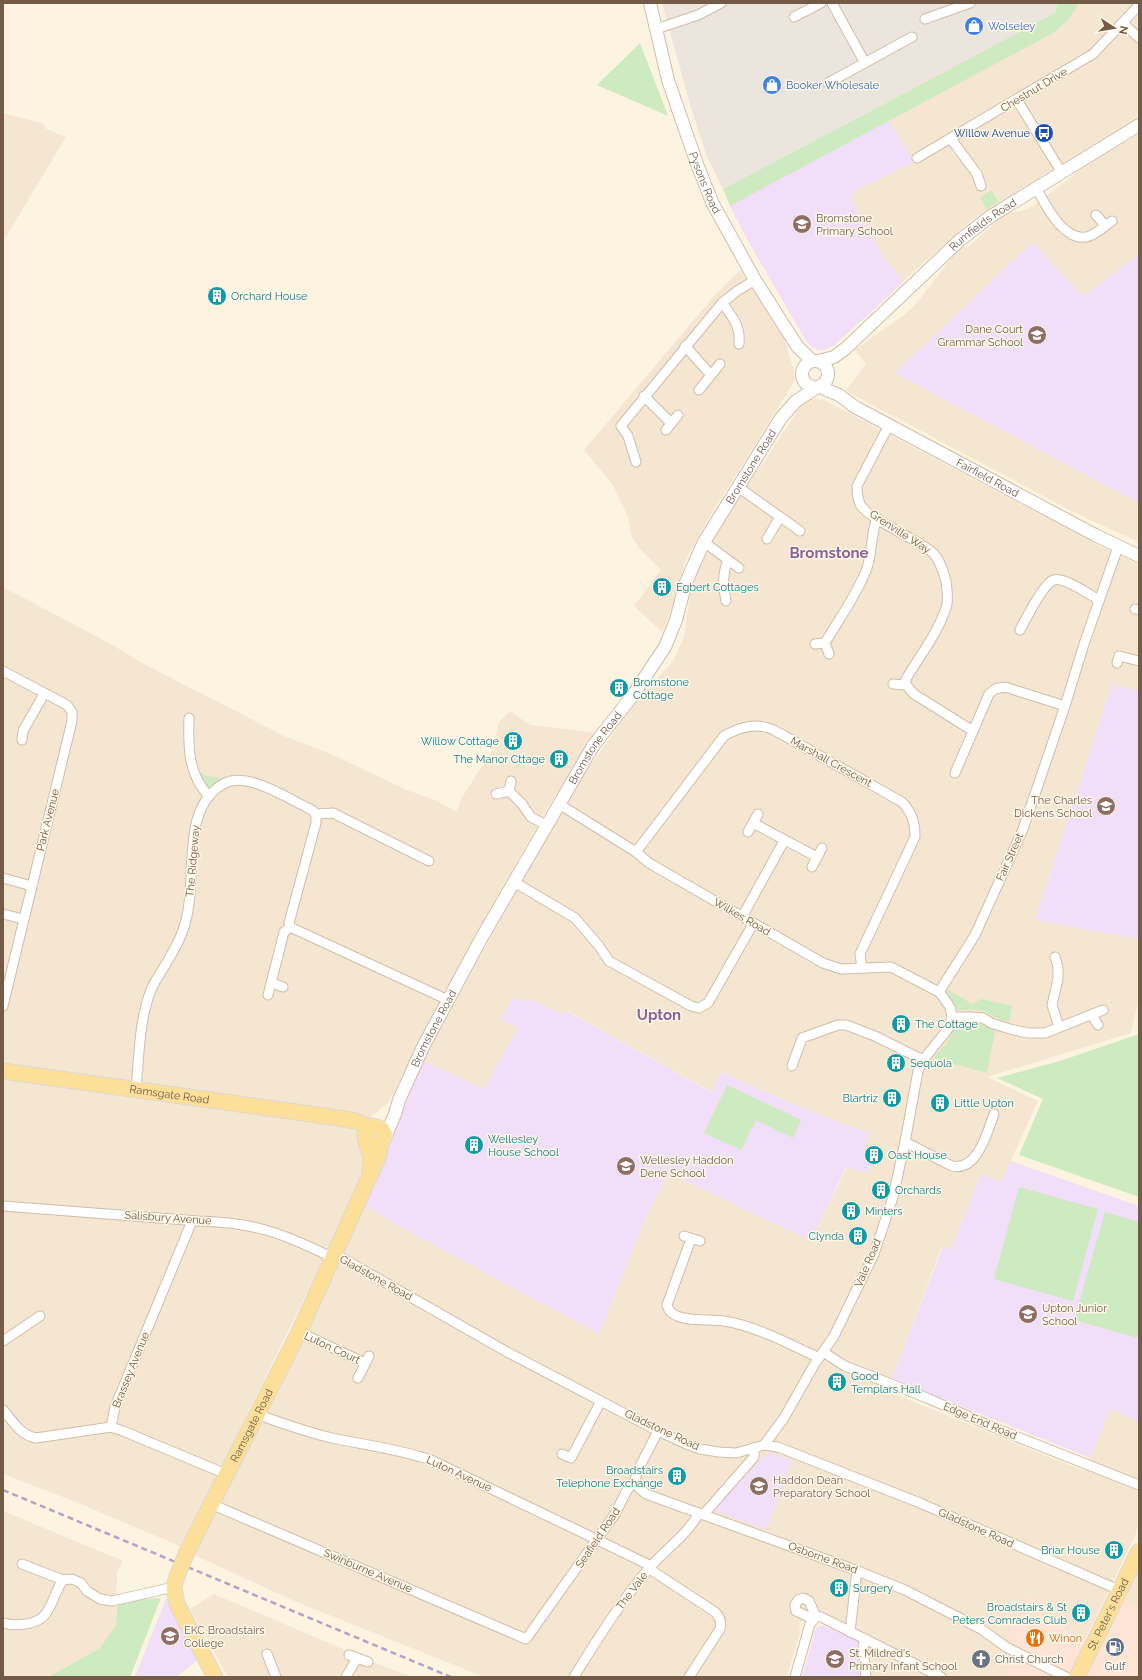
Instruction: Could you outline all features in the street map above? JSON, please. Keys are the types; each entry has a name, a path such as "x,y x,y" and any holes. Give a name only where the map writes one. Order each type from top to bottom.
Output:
{"main road":[{"name":"Ramsgate Road","path":"3,1071 356,1121 374,1135 378,1158 331,1255 299,1332 187,1552 175,1582"},
{"name":"St. Peter's Road","path":"1077,1677 1139,1551"},
{"path":"175,1582 177,1604 215,1677"}],"street":[{"name":"Pysons Road","path":"650,3 668,80 703,178 723,224 809,368"},
{"path":"656,29 698,15 721,3"},
{"path":"794,17 820,3"},
{"path":"832,3 865,63"},
{"path":"924,19 970,3"},
{"name":"Chestnut Drive","path":"917,158 1093,54 1139,6"},
{"path":"1123,23 1139,38"},
{"path":"828,83 912,37"},
{"path":"1017,100 1062,172"},
{"name":"Rumfields Road","path":"809,368 834,357 845,349 960,240 991,216 1139,125"},
{"path":"951,139 977,174 981,186"},
{"path":"1036,188 1052,217 1078,238 1087,237 1108,223 1096,215"},
{"path":"636,462 628,436 621,426 685,346 722,303 737,290 756,280"},
{"path":"722,303 738,327 740,335 739,344"},
{"path":"685,346 712,375"},
{"name":"Rumfields Road","path":"818,387 824,384 828,374 845,349"},
{"path":"699,390 720,364"},
{"name":"Fairfield Road","path":"839,395 825,365 809,368 809,386 818,387 839,395 855,407 1118,547 1139,556"},
{"name":"Bromstone Road","path":"374,1135 399,1100 423,1047 448,1000 546,825 593,746 633,695 665,647 676,620 686,582 704,542 782,418 796,401 809,368"},
{"name":"Bromstone Road","path":"796,401 818,387"},
{"path":"644,396 669,427 678,415"},
{"name":"Grenville Way","path":"889,425 857,486 861,506 877,518 922,544 934,554 943,569 947,589 947,606 938,628 906,679 906,685"},
{"path":"738,487 800,532"},
{"path":"767,539 780,517"},
{"path":"829,654 825,643 866,572 870,558 872,530 877,518"},
{"path":"704,542 739,568"},
{"name":"Fair Street","path":"939,992 975,935 1023,829 1118,547"},
{"path":"726,601 722,581 728,560"},
{"path":"1020,630 1028,607 1049,583 1054,580 1066,583 1099,600"},
{"path":"815,644 825,643"},
{"path":"1117,663 1119,656 1139,662"},
{"name":"Park Avenue","path":"3,671 67,705 72,712 72,721 23,918 3,1006"},
{"path":"893,684 906,685 914,694 973,731"},
{"path":"955,773 989,694 995,689 1005,687 1065,706"},
{"path":"21,734 44,694"},
{"path":"189,718 188,744 190,760 196,776 208,796"},
{"name":"Marshall Crescent","path":"636,852 724,736 737,728 752,725 766,726 774,730 902,802 910,811 915,826 915,837 860,954 862,968"},
{"name":"The Ridgeway","path":"136,1089 145,1006 151,988 169,960 181,935 186,920 191,892 195,823 208,796 225,783 243,780 255,783 312,810 316,814"},
{"path":"509,791 511,781"},
{"path":"496,794 509,791"},
{"path":"509,791 532,816 546,825"},
{"name":"Wilkes Road","path":"559,804 636,852 649,863 823,963 841,969 891,968 905,973 939,992"},
{"path":"290,927 289,923 316,823 316,814 333,813 417,860 429,861"},
{"path":"748,832 758,814"},
{"path":"753,823 817,857"},
{"path":"742,917 784,840"},
{"path":"812,867 822,848"},
{"path":"3,878 32,886"},
{"path":"514,882 575,918 599,946 609,961 691,1006 699,1008 708,1003 753,924"},
{"path":"3,914 23,918"},
{"path":"268,995 284,932 290,927"},
{"path":"290,927 448,1000"},
{"path":"1054,957 1058,967 1058,979 1052,1005 1059,1027"},
{"path":"272,983 283,987"},
{"path":"792,1066 800,1035 838,1025 846,1025 862,1031 923,1060 948,1029 952,1018 950,1008 944,997 939,992"},
{"path":"952,1018 983,1018 991,1023 1010,1029 1028,1033 1045,1033 1103,1010"},
{"path":"1092,1015 1098,1025"},
{"name":"Vale Road","path":"764,1445 784,1418 821,1355 834,1336 874,1254 893,1197 918,1071 923,1060"},
{"path":"905,1142 952,1166 959,1168 971,1162 977,1154 994,1121"},
{"name":"Salisbury Avenue","path":"3,1206 249,1225 276,1232 331,1255"},
{"name":"Brassey Avenue","path":"111,1428 115,1407 192,1221"},
{"name":"Edge End Road","path":"692,1238 667,1305 672,1313 680,1317 724,1321 743,1326 821,1355 927,1398 1000,1430 1139,1485"},
{"name":"Gladstone Road","path":"331,1255 658,1431 700,1449 736,1453 764,1445 778,1447 920,1503 1119,1590"},
{"path":"3,1341 40,1316"},
{"name":"Luton Court","path":"299,1332 367,1359 358,1378"},
{"path":"562,1454 571,1458 601,1401"},
{"path":"3,1410 22,1433 36,1438 111,1428 123,1431 226,1474"},
{"name":"Luton Avenue","path":"256,1414 284,1425 431,1460 598,1540 650,1567 715,1612 721,1620 720,1629 689,1677"},
{"name":"Seafield Road","path":"526,1638 598,1540 615,1514 627,1490 635,1481 637,1472 658,1431"},
{"path":"701,1514 754,1457 754,1448"},
{"name":"Osborne Road","path":"635,1481 639,1488 646,1494 857,1570 905,1590 981,1629 1006,1647 1066,1677"},
{"name":"Swinburne Avenue","path":"211,1504 526,1638"},
{"name":"The Vale","path":"574,1677 621,1604 650,1567 701,1514"},
{"path":"22,1564 63,1580 72,1579 80,1583 87,1591 100,1600 112,1601 175,1582"},
{"path":"850,1632 857,1570"},
{"path":"3,1623 18,1625 31,1624 42,1619 53,1602 58,1586 63,1580"},
{"path":"795,1677 808,1628 814,1618 821,1617 941,1677"},
{"path":"865,1639 863,1648 866,1677"},
{"path":"267,1654 276,1677"},
{"path":"346,1677 353,1656 368,1662"}],"shaded area":[{"path":"662,3 1058,3 1055,13 723,189 707,157 691,108"},
{"path":"1058,3 1139,3 1139,116 973,219 833,346 825,350 819,350 812,347 805,339 747,239 723,189 1055,13"},
{"path":"3,113 44,124 46,129 66,137 3,242"},
{"name":"Bromstone Primary School","path":"889,120 914,162 855,191 852,198 856,209 885,259 900,276 901,283 833,346 825,350 819,350 812,347 805,339 747,239 730,206"},
{"path":"1139,134 1139,254 1083,296 1032,242 895,373 1139,503 1139,542 1077,514 846,391 866,363 855,351 857,348 904,315 915,305 954,255 963,246 967,248 1005,214 1024,210 1033,206 1093,160"},
{"name":"Dane Court Grammar School","path":"1032,242 1083,296 1139,254 1139,503 895,373"},
{"path":"740,270 784,337 794,371 794,382 707,521 685,562 672,608 662,632 634,606 661,570 640,549 632,537 628,517 613,485 584,450 715,295"},
{"path":"822,399 1102,547 1139,564 1139,691 1112,684 1035,920 1139,939 1139,998 1131,1033 987,1077 1038,1101 1001,1182 981,1174 951,1250 942,1246 887,1391 1084,1471 1110,1408 1139,1422 1139,1527 1085,1640 1036,1615 1008,1637 1014,1656 1004,1677 864,1677 861,1640 864,1632 821,1613 799,1622 800,1632 787,1677 484,1677 294,1601 194,1555 364,1205 399,1226 599,1334 647,1215 669,1173 811,1241 847,1167 868,1174 867,1162 864,1153 870,1133 812,1112 722,1072 712,1092 568,1011 562,1015 535,1001 512,999 501,1019 518,1028 484,1089 423,1061 500,920 581,779 632,707 673,661 684,638 690,594 699,565 719,529 805,400"},
{"path":"3,587 109,643 144,664 284,736 331,754 407,790 435,800 457,812 461,799 493,749 499,722 510,711 530,725 597,733 548,807 475,935 388,1103 361,1125 362,1181 182,1547 71,1500 3,1474"},
{"name":"The Charles Dickens School","path":"1112,684 1139,691 1139,939 1035,920"},
{"name":"Wellesley Haddon Dene School","path":"512,999 535,1001 562,1014 567,1011 711,1092 721,1072 812,1112 870,1133 864,1153 865,1159 871,1164 868,1174 846,1167 811,1241 669,1173 647,1215 599,1334 399,1226 364,1205 423,1061 484,1089 518,1028 501,1019"},
{"name":"Upton Junior School","path":"1011,1161 1139,1206 1139,1422 1110,1409 1090,1458 892,1378 943,1246 951,1250 981,1174 1001,1182"},
{"name":"Haddon Dean Preparatory School","path":"772,1453 792,1461 767,1529 713,1511 765,1455"},
{"path":"3,1511 123,1561 117,1572 116,1625 100,1648 48,1677 3,1677"},
{"path":"1139,1564 1139,1607 1121,1598"},
{"path":"214,1594 373,1662 412,1677 228,1677 190,1609"},
{"path":"1029,1595 1042,1602 1036,1615 1098,1646 1121,1598 1139,1607 1139,1677 1004,1677 1014,1656 1008,1637"},
{"name":"EKC Broadstairs College","path":"166,1599 170,1601 200,1658 176,1677 135,1677"},
{"name":"St. Mildred's Primary Infant School","path":"821,1625 861,1640 864,1677 802,1677 816,1628"}],"green space":[{"path":"1058,3 1079,3 1068,20 1053,33 730,206 723,189 1055,13"},
{"path":"640,43 668,116 597,85"},
{"path":"991,190 998,201 987,209 980,198"},
{"path":"196,769 206,776 220,778 220,783 207,789"},
{"path":"947,989 972,1004 981,999 1012,1006 1009,1021 998,1019 985,1011 956,1009"},
{"path":"964,1022 980,1023 995,1031 987,1073 933,1058 947,1043 954,1026"},
{"path":"1139,1034 1139,1197 1019,1155 1043,1099 997,1078 1060,1061"},
{"path":"727,1085 801,1120 793,1138 756,1120 741,1150 704,1133"},
{"path":"1019,1187 1098,1209 1073,1301 994,1279"},
{"path":"1105,1212 1139,1222 1138,1338 1074,1320"},
{"path":"161,1598 130,1677 48,1677 100,1648 116,1625 117,1602"}],"railway":[{"path":"3,1490 451,1677"}],"place":[{"name":"Wolseley","path":"974,26"},
{"name":"Booker Wholesale","path":"772,85"},
{"name":"Willow Avenue","path":"1044,133"},
{"name":"Bromstone Primary School","path":"802,224"},
{"name":"Orchard House","path":"217,296"},
{"name":"Dane Court Grammar School","path":"1037,335"},
{"name":"Egbert Cottages","path":"662,587"},
{"name":"Bromstone Cottage","path":"619,688"},
{"name":"Willow Cottage","path":"513,741"},
{"name":"The Manor Cttage","path":"559,759"},
{"name":"The Charles Dickens School","path":"1106,806"},
{"name":"The Cottage","path":"901,1024"},
{"name":"Sequola","path":"896,1063"},
{"name":"Blartriz","path":"892,1098"},
{"name":"Little Upton","path":"940,1103"},
{"name":"Wellesley House School","path":"474,1145"},
{"name":"Oast House","path":"874,1155"},
{"name":"Wellesley Haddon Dene School","path":"626,1166"},
{"name":"Orchards","path":"881,1190"},
{"name":"Minters","path":"851,1211"},
{"name":"Clynda","path":"858,1236"},
{"name":"Upton Junior School","path":"1028,1314"},
{"name":"Good Templars Hall","path":"837,1382"},
{"name":"Broadstairs Telephone Exchange","path":"677,1476"},
{"name":"Haddon Dean Preparatory School","path":"759,1486"},
{"name":"Briar House","path":"1114,1550"},
{"name":"Surgery","path":"839,1588"},
{"name":"Broadstairs & St Peters Comrades Club","path":"1081,1613"},
{"name":"EKC Broadstairs College","path":"170,1636"},
{"name":"Winon","path":"1035,1638"},
{"name":"Gulf","path":"1115,1647"},
{"name":"St. Mildred's Primary Infant School","path":"835,1659"},
{"name":"Christ Church","path":"981,1659"}],"district":[{"name":"Bromstone","path":"829,553"},
{"name":"Upton","path":"659,1015"}]}
